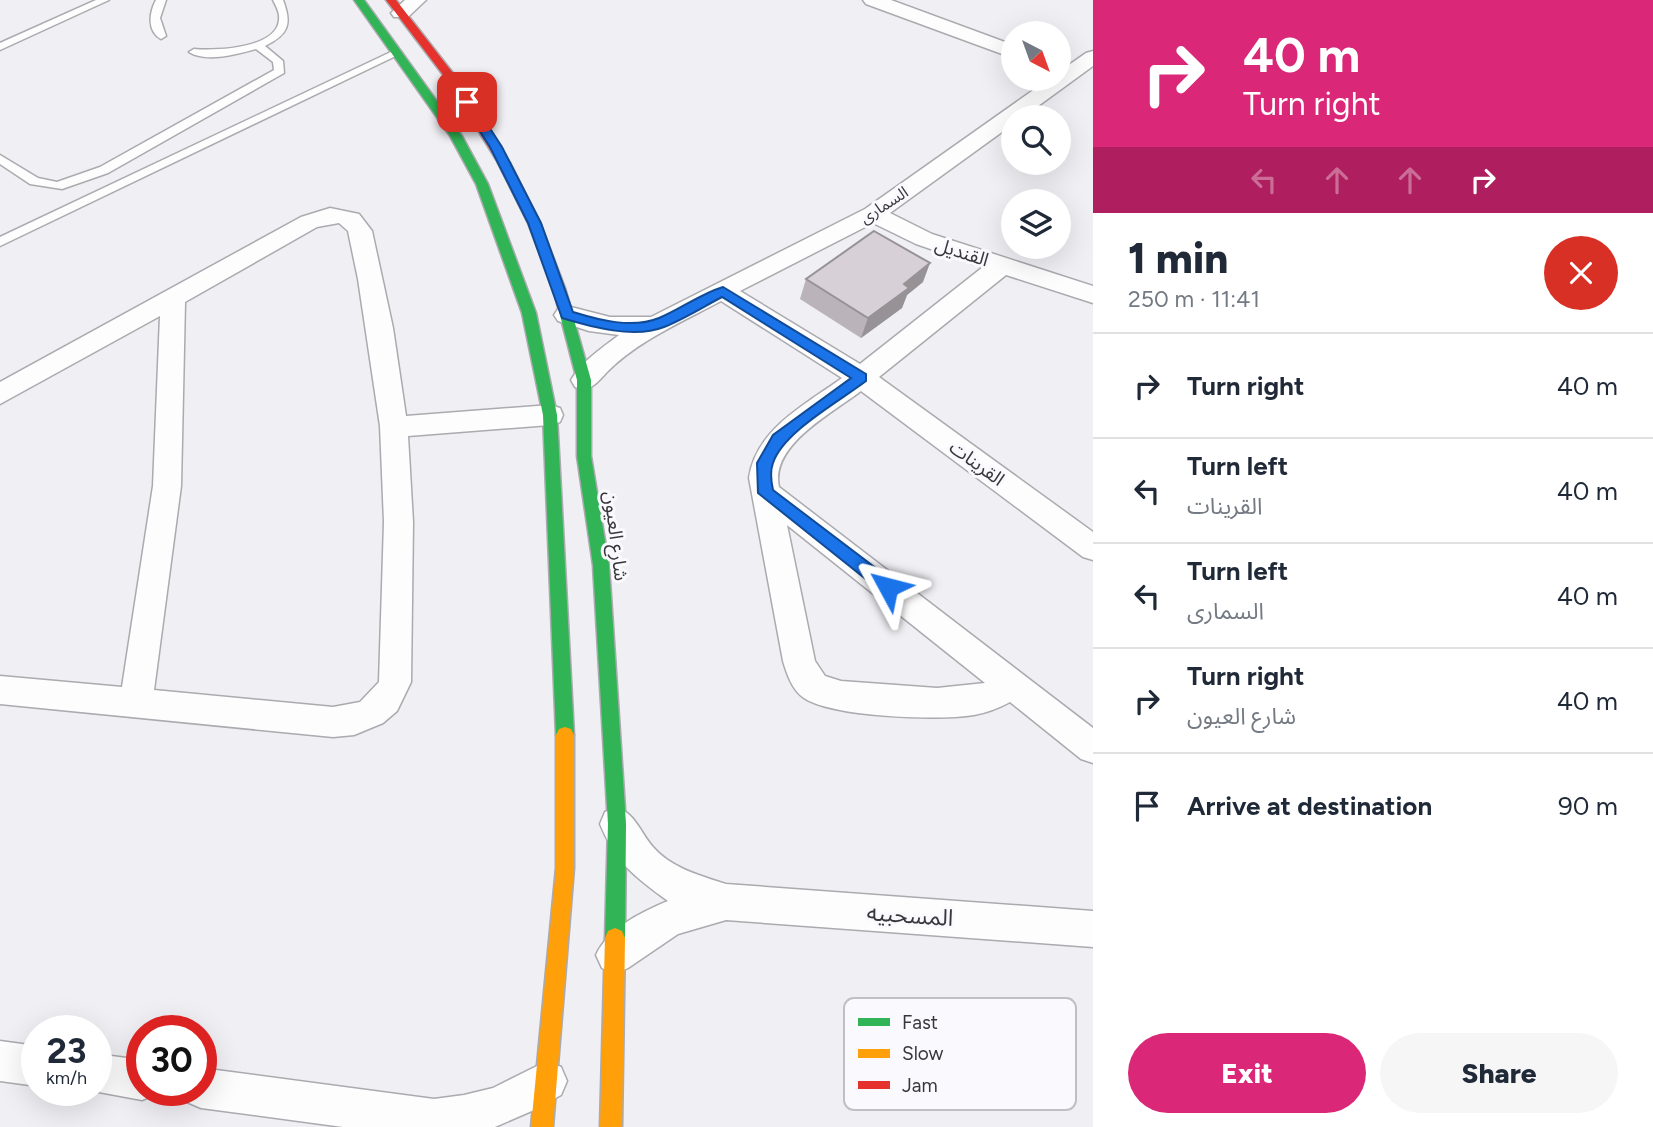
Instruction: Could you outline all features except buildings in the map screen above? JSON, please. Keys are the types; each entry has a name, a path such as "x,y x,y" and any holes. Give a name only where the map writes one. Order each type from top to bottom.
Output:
{"street":[{"path":"359,0 456,136 482,184 529,313 550,415 565,714 565,868 542,1127"},
{"path":"396,6 416,0"},
{"path":"873,0 1001,48"},
{"name":"شارع العيون","path":"396,6 452,79 496,147 534,223 567,315 584,380 584,456 601,565 617,824 611,1127"},
{"name":"السمارى","path":"1071,68 1093,57"},
{"name":"السمارى","path":"584,380 618,349 659,324 873,214 1038,91"},
{"name":"القنديل","path":"873,214 924,239 1093,295"},
{"path":"0,394 173,296 321,217 347,217 356,223 360,231 381,321 394,427 398,538 395,682 390,696 366,718 333,722 0,690"},
{"path":"1002,265 779,439 765,463 766,493 799,662 802,675 811,686 826,694 841,696 953,702 987,698 1000,692 1010,682"},
{"name":"القرينات","path":"723,291 861,377 1093,548"},
{"path":"136,701 167,485 173,296"},
{"name":"السمارى","path":"567,315 609,326 659,324"},
{"path":"394,427 550,415"},
{"path":"766,493 1093,748"},
{"name":"المسحبيه","path":"617,824 642,861 681,888 726,902 1093,929"},
{"name":"المسحبيه","path":"615,955 648,928 686,910 726,902"},
{"path":"0,1061 21,1064"},
{"path":"217,1092 305,1115 409,1122 481,1113 519,1098 547,1081"}],"lane":[{"path":"0,47 104,0"},
{"path":"161,0 154,12 155,24 162,36"},
{"path":"194,52 225,53 259,46 273,39 284,18 278,0"},
{"path":"0,159 34,181 58,186 104,170 279,71 278,61 259,46"},
{"path":"0,242 397,53"}],"traffic: fast":[{"path":"359,0 456,136 482,184 529,313 550,415 565,735"},
{"path":"504,163 534,223 559,288 584,380 584,456 601,565 617,824 615,938"}],"traffic: slow":[{"path":"542,1127 565,868 565,735"},
{"path":"611,1127 615,938"}],"traffic: jam":[{"path":"391,0 452,79 504,163"}],"route":[{"path":"467,102 496,147 534,223 567,315 600,325 618,327 659,324 723,291 796,339 861,377 779,439 770,450 763,478 766,493 888,587"}]}
